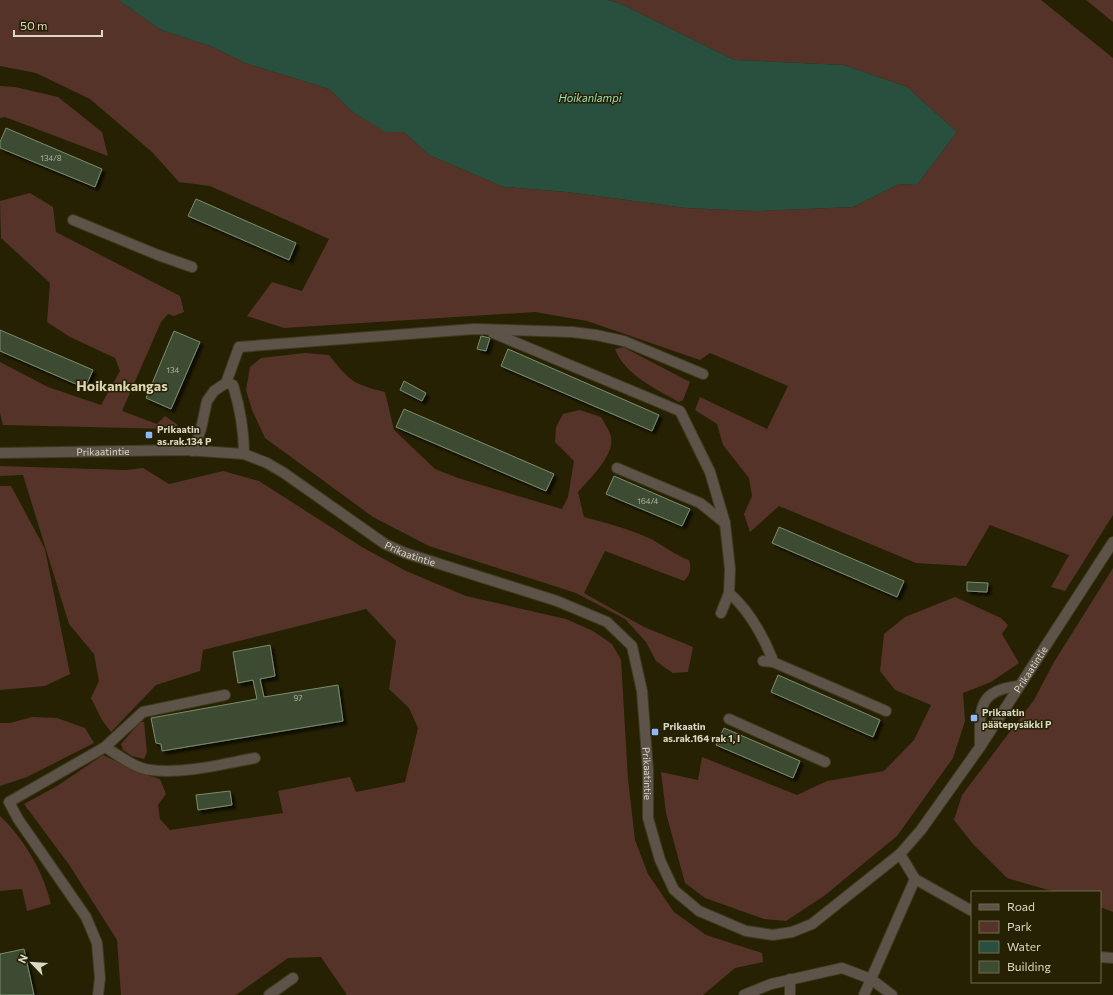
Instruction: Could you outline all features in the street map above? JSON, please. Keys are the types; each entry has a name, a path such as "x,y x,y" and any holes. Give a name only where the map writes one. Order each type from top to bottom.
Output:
{"street":[{"path":"73,220 158,255 192,267"},
{"path":"193,451 202,429 207,401 214,390 226,383 239,347 474,329 596,334 624,341 703,374"},
{"path":"486,330 680,411 710,472 725,523 730,569 730,593 721,613"},
{"path":"226,383 232,385 239,404 244,429 244,454"},
{"name":"Prikaatintie","path":"0,453 193,451 244,454 267,463 284,473 385,544 405,554 557,601 607,622 632,646 642,691 648,770 648,818 660,860 674,890 699,911 746,931 774,935 792,932 812,924 900,854 921,830 980,746 1113,542"},
{"path":"617,468 700,503 725,523"},
{"path":"730,593 738,601 764,639 768,660 886,712"},
{"path":"980,746 980,713 984,701 995,691 1006,687 1019,686"},
{"path":"98,995 100,978 97,942 86,917 18,819 5,803 105,747 143,712 225,695"},
{"path":"729,719 825,762"},
{"path":"105,747 127,760 150,770 186,770 255,758"},
{"path":"900,854 915,879 971,910"},
{"path":"864,995 915,879"},
{"path":"1101,957 1113,958"},
{"path":"744,995 771,984 842,968 871,979 892,995"},
{"path":"269,995 294,978"},
{"path":"790,979 790,995"}],"green space":[{"path":"0,0 118,0 161,30 213,47 245,63 329,89 354,113 386,131 404,132 429,155 504,187 567,192 686,208 755,211 853,207 899,184 917,185 957,132 907,87 844,65 734,60 619,3 607,0 1041,0 1113,58 1113,515 1065,591 1051,587 1069,555 990,525 966,566 916,563 779,506 750,532 744,514 752,496 749,478 723,445 717,424 695,410 700,397 767,429 788,386 710,353 700,360 587,321 535,312 284,328 247,316 272,282 302,291 329,239 210,186 179,182 152,152 90,99 36,73 0,66"},
{"path":"1086,0 1113,0 1113,22"},
{"path":"0,86 15,87 58,97 102,132 108,156 5,117 0,118"},
{"path":"30,193 53,207 56,232 180,296 184,312 174,316 168,314 161,322 122,411 157,424 165,416 178,425 173,429 3,425 0,413 0,362 48,387 101,405 120,371 115,358 70,337 47,322 50,283 1,238 0,201"},
{"path":"623,347 690,382 683,400 679,402 651,386 634,374 626,366 615,349"},
{"path":"305,353 329,355 352,380 385,392 394,430 435,469 458,478 562,509 568,497 574,461 555,442 556,427 563,414 580,410 601,417 611,437 611,444 605,459 578,492 584,517 643,535 689,560 690,569 688,576 684,581 605,551 584,593 644,627 693,647 688,672 673,673 664,667 656,661 646,642 625,619 576,593 429,546 373,517 265,438 252,410 246,390 250,367 261,358"},
{"path":"0,466 126,470 143,468 169,484 223,471 259,481 362,547 406,571 466,596 566,619 593,631 612,644 621,660 628,779 635,840 648,874 674,912 706,935 762,953 763,962 735,968 703,995 347,995 321,957 288,958 236,995 121,995 117,940 70,866 24,804 57,786 103,755 144,774 160,779 166,794 158,805 160,819 170,830 283,813 278,791 350,777 356,792 405,782 418,728 409,708 389,689 396,641 366,609 203,650 200,671 156,685 111,732 102,720 91,698 99,681 94,654 69,624 23,475 0,476"},
{"path":"0,486 11,486 45,549 70,674 45,686 0,690"},
{"path":"1113,568 1113,912 1101,907 1101,891 1052,891 1007,878 973,844 954,820 962,795 1034,700 1054,662"},
{"path":"955,597 1001,618 1008,625 1002,634 1019,663 991,682 963,693 965,721 953,758 897,836 824,896 786,921 764,919 705,898 685,883 666,813 661,772 698,780 702,757 797,795 827,781 884,771 914,740 931,705 895,690 880,671 884,634 905,617"},
{"path":"32,717 57,718 85,728 94,743 27,777 0,786 0,723 10,723"},
{"path":"140,722 144,722 147,752 144,759 132,756 123,750 121,744"},
{"path":"0,816 17,835 32,857 48,892 51,904 27,911 22,889 0,891"}],"water":[{"name":"Hoikanlampi","path":"118,0 607,0 619,3 734,60 844,65 907,87 957,132 917,185 899,184 853,207 755,211 686,208 567,192 504,187 429,155 404,132 386,132 354,113 329,89 245,63 213,47 161,30"}],"building":[{"path":"6,128 102,169 95,187 0,148 0,142"},
{"path":"196,199 296,243 289,260 188,216"},
{"path":"0,330 93,370 85,388 0,351"},
{"path":"174,331 200,342 171,409 146,398"},
{"path":"481,336 490,338 486,351 477,349"},
{"path":"508,349 659,415 652,431 501,366"},
{"path":"404,381 426,393 422,401 400,390"},
{"path":"404,409 554,474 546,491 396,427"},
{"path":"614,476 690,509 682,526 606,494"},
{"path":"779,527 904,581 897,597 772,543"},
{"path":"967,582 988,583 987,592 967,591"},
{"path":"270,645 275,676 260,679 264,697 338,685 343,721 162,751 161,744 156,743 151,718 257,699 253,680 238,683 233,652"},
{"path":"778,675 880,720 873,737 771,692"},
{"path":"724,728 800,761 793,778 716,745"},
{"path":"230,791 232,805 198,810 196,795"},
{"path":"24,949 34,995 0,995 0,954"}],"place":[{"name":"Prikaatin as.rak.134 P","path":"149,435"},
{"name":"Prikaatin päätepysäkki P","path":"974,718"},
{"name":"Prikaatin as.rak.164 rak 1, I","path":"655,732"}],"district":[{"name":"Hoikankangas","path":"122,385"}]}
